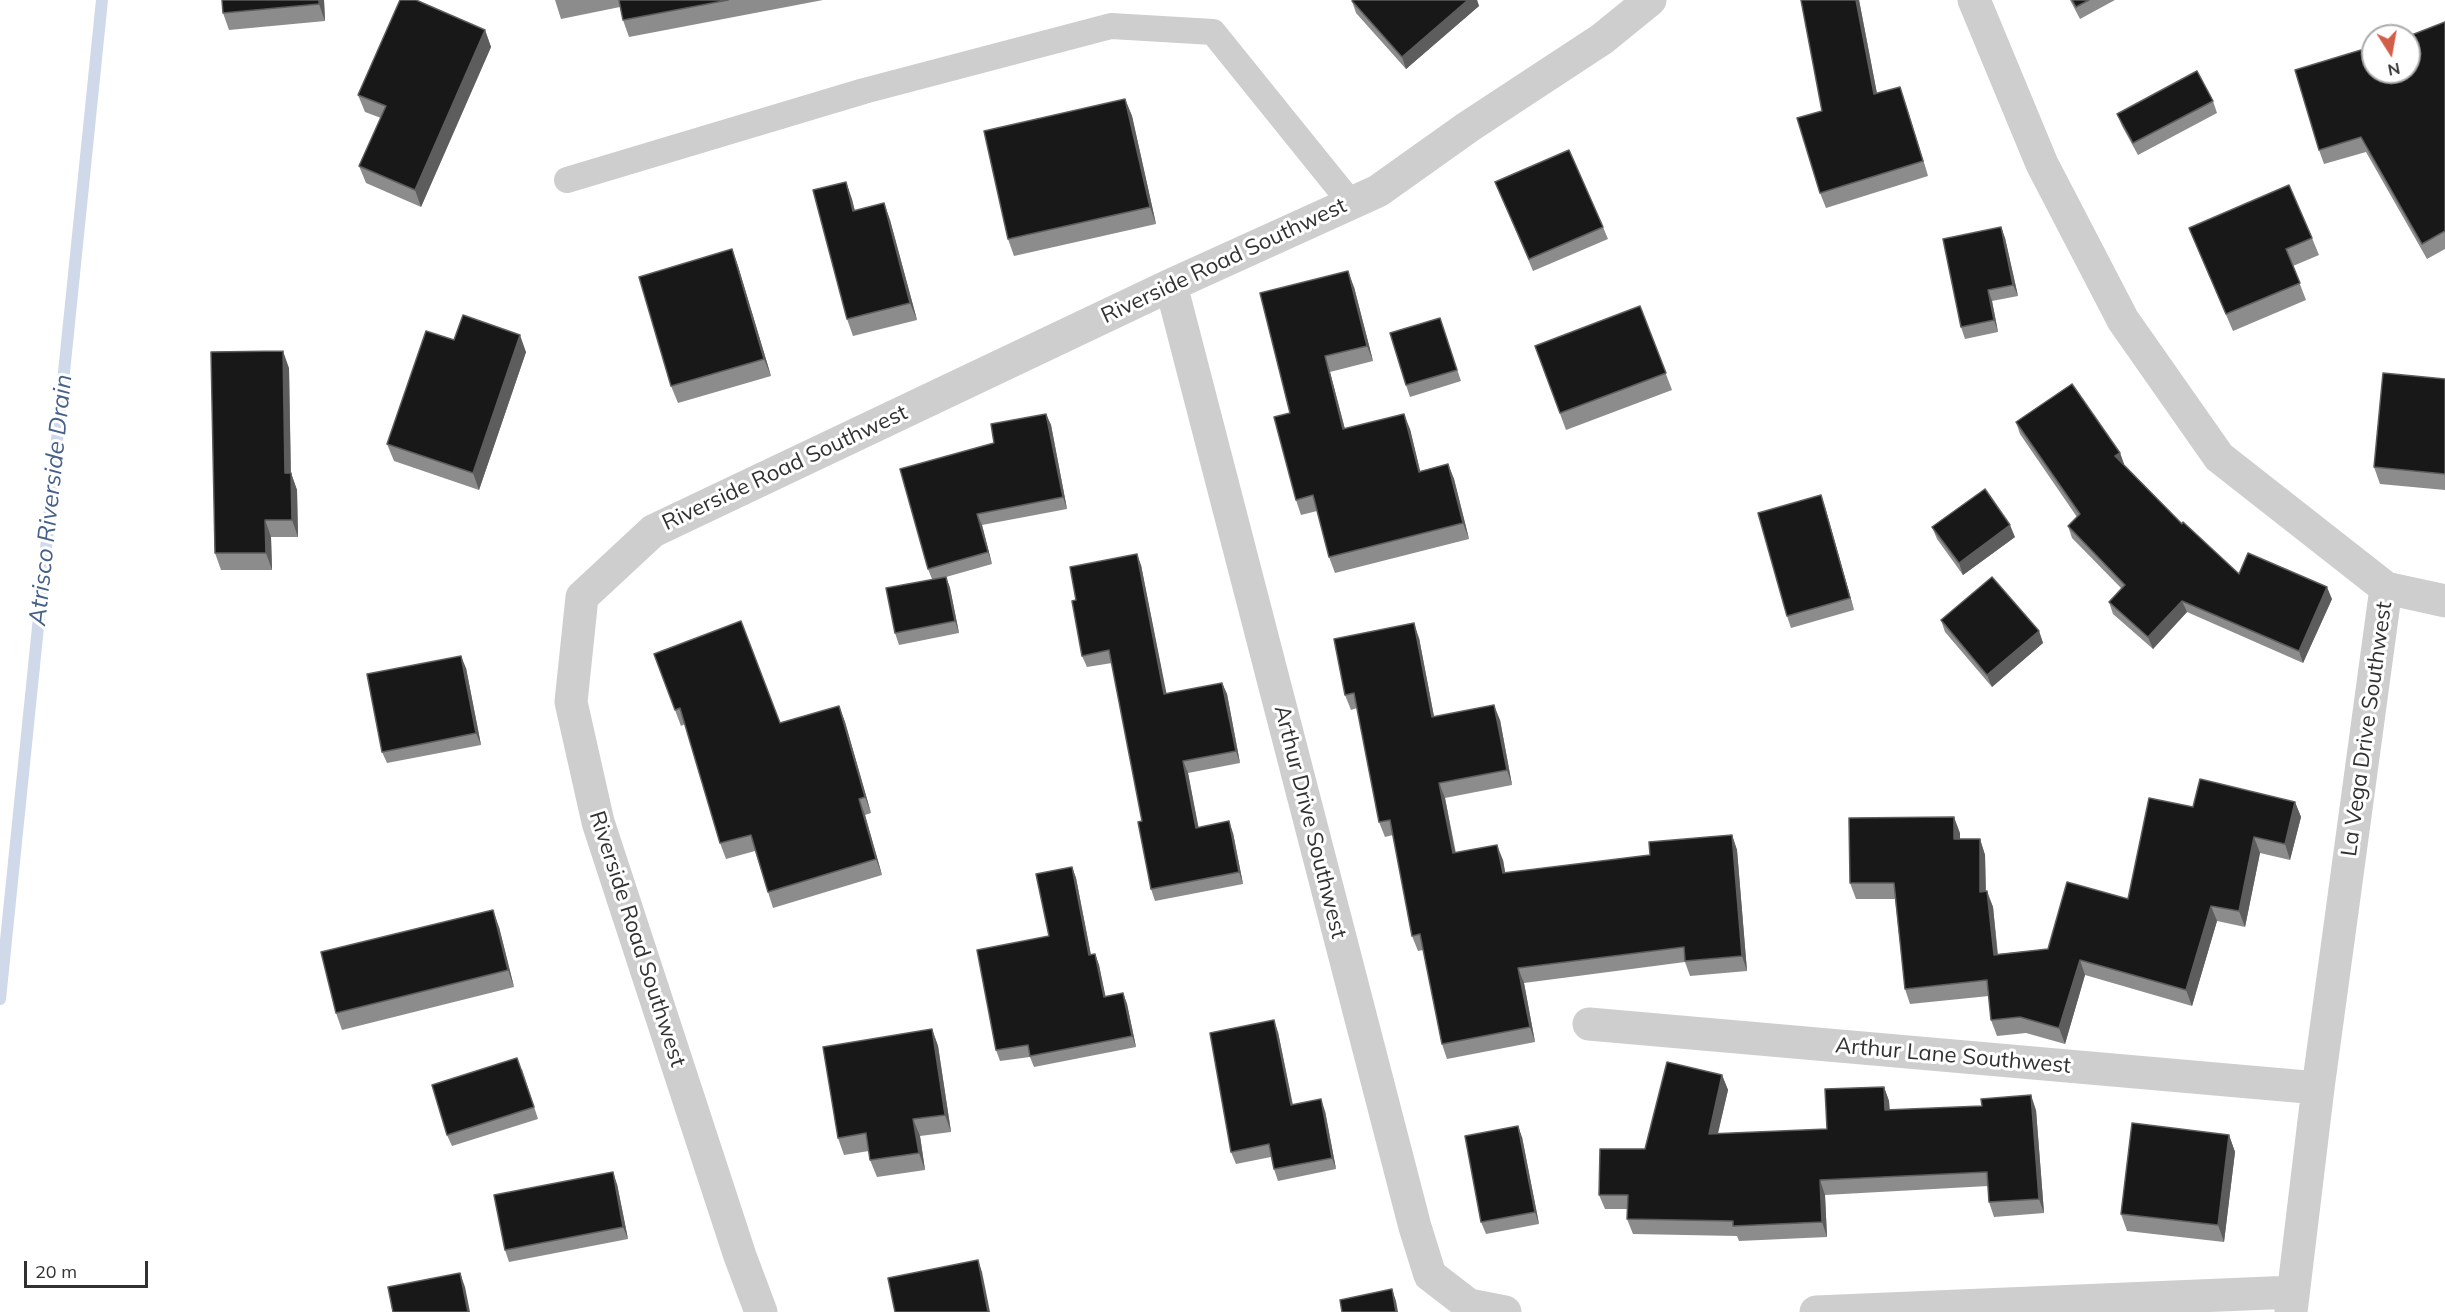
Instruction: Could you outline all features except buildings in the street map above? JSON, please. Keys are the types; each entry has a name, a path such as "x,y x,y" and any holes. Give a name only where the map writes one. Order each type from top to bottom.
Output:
{"street":[{"name":"Riverside Road Southwest","path":"761,1312 740,1256 598,822 571,702 582,597 653,531 1172,285 1378,191 1468,127 1602,39 1650,0"},
{"name":"La Vega Drive Southwest","path":"1974,0 2042,164 2130,330 2219,457 2386,588 2318,1088 2292,1302"},
{"name":"Arthur Drive Southwest","path":"1172,285 1415,1227 1430,1275 1469,1305 1505,1312"},
{"path":"2386,588 2445,601"},
{"name":"Arthur Lane Southwest","path":"1589,1024 2318,1088"},
{"path":"1816,1312 2292,1302"}],"lane":[{"path":"567,180 864,92 1111,26 1213,32 1351,203"}],"waterway":[{"name":"Atrisco Riverside Drain","path":"0,999 102,0"}]}
